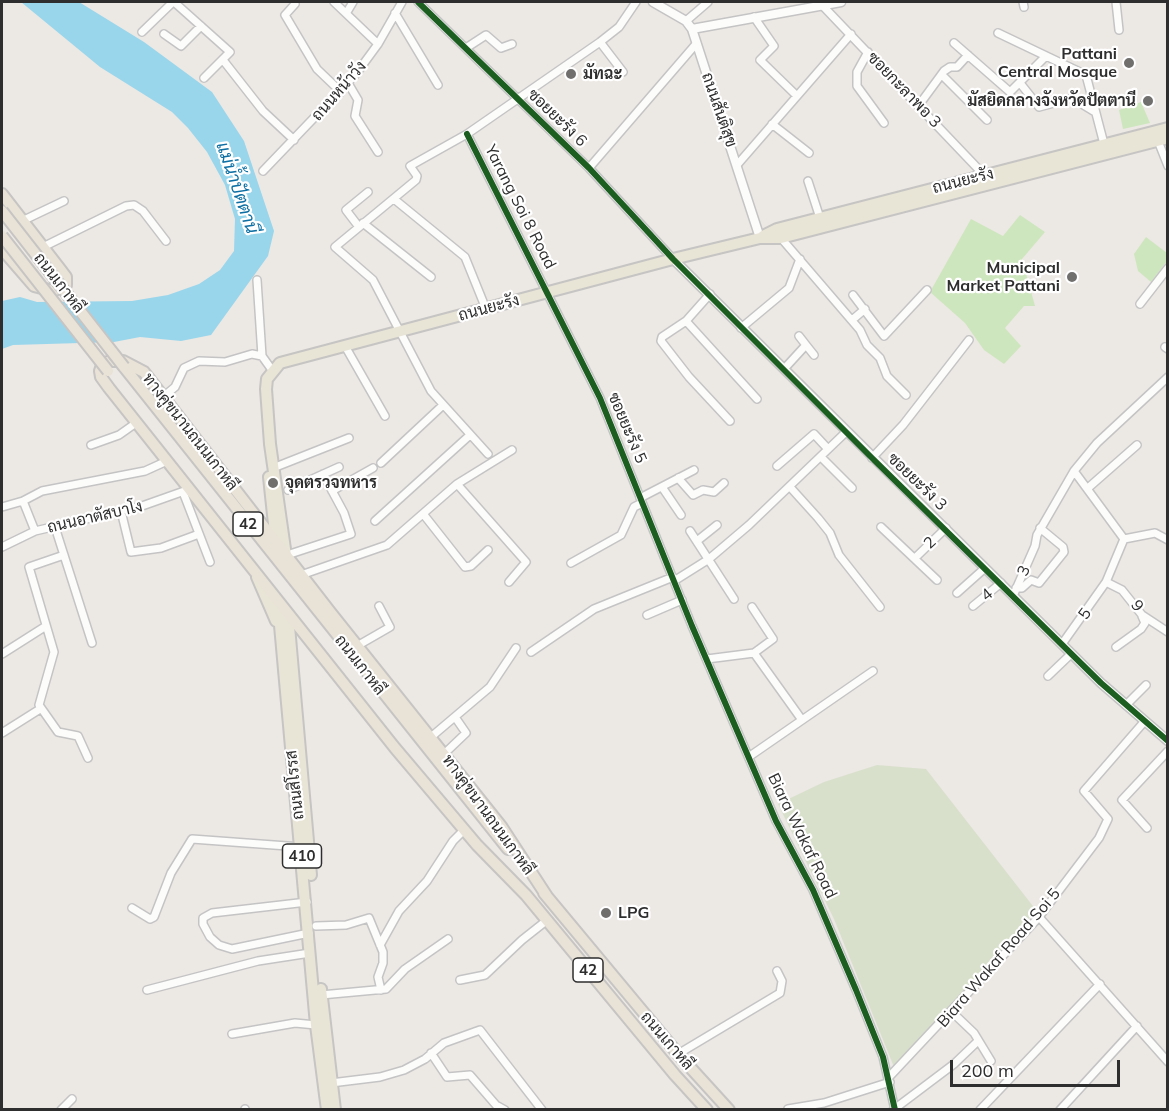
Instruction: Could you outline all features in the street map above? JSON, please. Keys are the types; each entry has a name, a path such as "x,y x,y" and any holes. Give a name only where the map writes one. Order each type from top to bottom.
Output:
{"highway":[{"path":"2,194 66,277 66,285 53,291 34,286 2,249"},
{"name":"ถนนเกาหลี","path":"2,211 373,681 585,945 729,1110"},
{"name":"ถนนเกาหลี","path":"2,236 108,371"},
{"name":"ทางคู่ขนานถนนเกาหลี","path":"526,895 464,830 186,491 167,461 101,377 102,365 110,361 123,361 144,372 276,543 288,555 301,575 501,826 548,898"},
{"path":"124,367 225,486 253,513"},
{"name":"ถนนเกาหลี","path":"526,895 707,1110"},
{"name":"42","path":"584,966 585,945"},
{"path":"650,1045 662,1035"}],"main road":[{"name":"ถนนยะรัง","path":"272,370 280,363 295,358 673,259 760,238 781,238 985,176 1167,128"},
{"name":"ถนนยะรัง","path":"760,238 777,229 820,218 899,202 1163,140"},
{"path":"272,370 267,379 266,389 268,422 273,468 288,555"},
{"path":"268,422 266,446 276,543"},
{"path":"253,513 266,514 272,508"},
{"path":"255,574 281,635"},
{"name":"ถนนสิโรรส","path":"278,603 306,902 312,930 310,953 316,1025 327,1110"},
{"name":"ถนนสิโรรส","path":"288,615 312,930 335,1110"},
{"path":"291,652 299,640 313,645"}],"street":[{"path":"142,32 173,2 230,52 204,78"},
{"path":"295,2 285,15 318,69 341,92"},
{"path":"334,2 378,44"},
{"path":"347,12 353,2"},
{"name":"ถนนหน้าวัง","path":"264,171 341,92 378,44 402,2"},
{"name":"ซอยยะรัง 6","path":"418,2 589,168 673,259"},
{"path":"488,454 442,406 399,332 373,280 335,247 394,200 417,178 410,166 467,134 517,97 600,42 619,27 636,2"},
{"name":"ถนนสันติสุข","path":"653,2 686,21 692,29 760,238"},
{"path":"686,21 708,2"},
{"path":"692,29 804,5 841,2"},
{"path":"1116,2 1119,30"},
{"name":"ซอยกะลาพอ 3","path":"822,5 985,176"},
{"path":"395,13 438,85"},
{"path":"754,17 774,46 760,60 797,96"},
{"path":"164,34 181,46 201,26"},
{"path":"998,33 1086,75 1104,144"},
{"path":"737,165 851,34"},
{"path":"466,48 486,35 501,48 512,44"},
{"path":"600,42 623,72"},
{"path":"954,43 1010,92 1046,56"},
{"path":"589,168 696,44"},
{"path":"868,52 857,72 857,86 884,123"},
{"path":"919,105 946,68 957,67 968,55"},
{"path":"223,60 262,111 294,140"},
{"path":"942,75 987,120"},
{"path":"348,83 358,100 356,116 378,152"},
{"path":"1020,83 1039,107 1072,98 1095,112"},
{"path":"772,124 809,153"},
{"name":"Yarang Soi 8 Road","path":"467,134 549,293"},
{"path":"1163,140 1167,166"},
{"path":"808,182 820,218"},
{"path":"368,192 346,210 361,225 431,277"},
{"path":"394,200 465,256 486,309"},
{"path":"22,220 64,201"},
{"path":"44,247 126,206 134,206 142,211 166,241"},
{"path":"781,238 852,320 867,345 880,358 891,382 906,395"},
{"name":"ซอยยะรัง 3","path":"673,259 1000,584 1014,592 1071,654 1167,741"},
{"path":"741,328 789,288 800,259"},
{"path":"1140,304 1167,268"},
{"path":"257,280 262,356 272,370"},
{"path":"853,295 866,309 884,336 927,290"},
{"name":"ซอยยะรัง 5","path":"549,293 600,398 674,579"},
{"path":"710,294 686,321 662,337 661,341 689,377 730,421"},
{"path":"852,320 866,309"},
{"path":"686,321 757,399"},
{"path":"799,336 814,356"},
{"path":"872,458 903,425 969,340"},
{"path":"784,369 806,345"},
{"path":"345,346 385,416"},
{"path":"163,397 175,387 184,368 199,361 225,362 252,354 262,356"},
{"name":"3","path":"1014,592 1035,546 1040,528 1074,471 1097,443 1167,377"},
{"path":"381,463 442,406"},
{"path":"91,445 118,435 136,423"},
{"path":"531,652 594,609 674,579 709,558 790,487 846,432"},
{"path":"777,466 814,434 828,449"},
{"path":"375,521 470,435"},
{"path":"273,468 350,438"},
{"path":"1088,488 1137,445"},
{"path":"301,575 387,545 457,484 512,450"},
{"path":"821,457 852,488"},
{"path":"2,507 23,501 42,491 134,474 167,461"},
{"path":"288,489 339,468"},
{"path":"333,491 373,468"},
{"path":"571,563 620,537 634,507 662,487 694,470"},
{"path":"1074,471 1125,539 1155,533 1167,540"},
{"path":"288,555 351,534 324,474"},
{"path":"678,478 693,495 703,490 714,492 724,483"},
{"path":"457,484 526,562 509,582"},
{"path":"662,487 681,515"},
{"path":"790,487 830,533 838,555 880,607"},
{"path":"186,491 210,562"},
{"name":"ถนนอาตัสบาโง","path":"2,547 36,531 167,499 186,491"},
{"path":"23,501 36,531"},
{"path":"121,511 130,552 161,548 199,534"},
{"path":"424,515 465,567 471,566 488,550"},
{"path":"697,541 717,525"},
{"path":"55,527 92,643"},
{"path":"881,527 937,580"},
{"name":"2","path":"915,558 946,528"},
{"path":"1014,592 1031,580 1040,583 1064,552 1062,547 1040,528"},
{"path":"690,531 734,599"},
{"name":"5","path":"1062,644 1106,582 1125,539"},
{"path":"64,555 28,567 54,655 39,700 40,709 58,732 78,736 88,758"},
{"path":"957,593 985,568"},
{"name":"Biara Wakaf Road","path":"674,579 776,821 831,929 879,1046 889,1079 894,1109"},
{"name":"9","path":"1106,582 1122,590 1142,615 1167,632"},
{"name":"4","path":"973,606 1000,584"},
{"path":"647,615 682,600"},
{"path":"357,646 390,627 379,606"},
{"path":"707,659 754,653 773,639 752,607"},
{"path":"1116,647 1141,629 1145,623 1142,615"},
{"path":"2,654 46,626"},
{"path":"431,737 496,681 516,648"},
{"path":"754,653 802,720"},
{"path":"1048,676 1071,654"},
{"path":"750,756 873,671"},
{"path":"1126,705 1146,685"},
{"path":"2,733 40,709"},
{"path":"444,754 466,733 455,717"},
{"name":"Biara Wakaf Road Soi 5","path":"889,1079 1039,917 1099,838 1108,819 1084,791 1144,722"},
{"path":"1147,828 1122,800 1167,751"},
{"path":"380,945 399,911 427,881 453,841 464,830"},
{"path":"132,908 150,919 154,917 171,873 192,839 301,847"},
{"path":"306,902 212,913 203,918 203,924 210,937 219,945 232,949 312,930 346,925 368,917 384,957 378,977 381,990"},
{"path":"1039,917 1167,1062"},
{"path":"460,980 485,975 546,921"},
{"path":"321,995 381,990 389,987 405,969 448,939"},
{"path":"147,990 265,959 310,953"},
{"path":"678,1054 780,993 782,981 777,971"},
{"path":"980,1110 1100,984"},
{"path":"952,1012 974,1033 991,1060"},
{"path":"232,1034 295,1023 316,1025"},
{"path":"1060,1110 1137,1026"},
{"path":"331,1083 392,1074 419,1063 444,1043 480,1030 541,1109"},
{"path":"894,1109 954,1064 978,1041"},
{"path":"431,1053 447,1077 470,1075 496,1105 505,1110"},
{"path":"788,1108 824,1103 889,1079"},
{"path":"61,1110 72,1099"}],"green space":[{"path":"1141,102 1150,123 1123,129 1119,110"},
{"path":"1020,215 1045,232 1022,259 1035,306 1024,306 1005,328 1021,346 1004,364 984,350 965,323 930,292 971,219 1003,236"},
{"path":"1146,237 1167,253 1167,261 1151,282 1138,271 1134,254"},
{"path":"877,765 926,769 1036,910 963,997 894,1067 834,919 778,804 824,782"}],"water":[{"name":"แม่น้ำปัตตานี","path":"21,2 79,2 144,42 212,92 244,141 274,231 268,256 211,335 181,341 140,337 114,342 13,345 2,349 2,301 20,297 37,302 132,301 168,295 199,284 220,270 234,251 235,219 225,185 207,152 188,128 172,112 100,67"}],"cycle path":[{"path":"418,2 589,168 673,259 872,458 1101,683 1168,741"},
{"path":"467,134 600,398 692,626 776,821 813,890 856,990 883,1057 895,1110"}],"place":[{"name":"Pattani Central Mosque","path":"1129,63"},
{"name":"มัทฉะ","path":"571,74"},
{"name":"มัสยิดกลางจังหวัดปัตตานี","path":"1148,101"},
{"name":"Municipal Market Pattani","path":"1072,277"},
{"name":"จุดตรวจทหาร","path":"273,483"},
{"name":"LPG","path":"606,913"}]}
